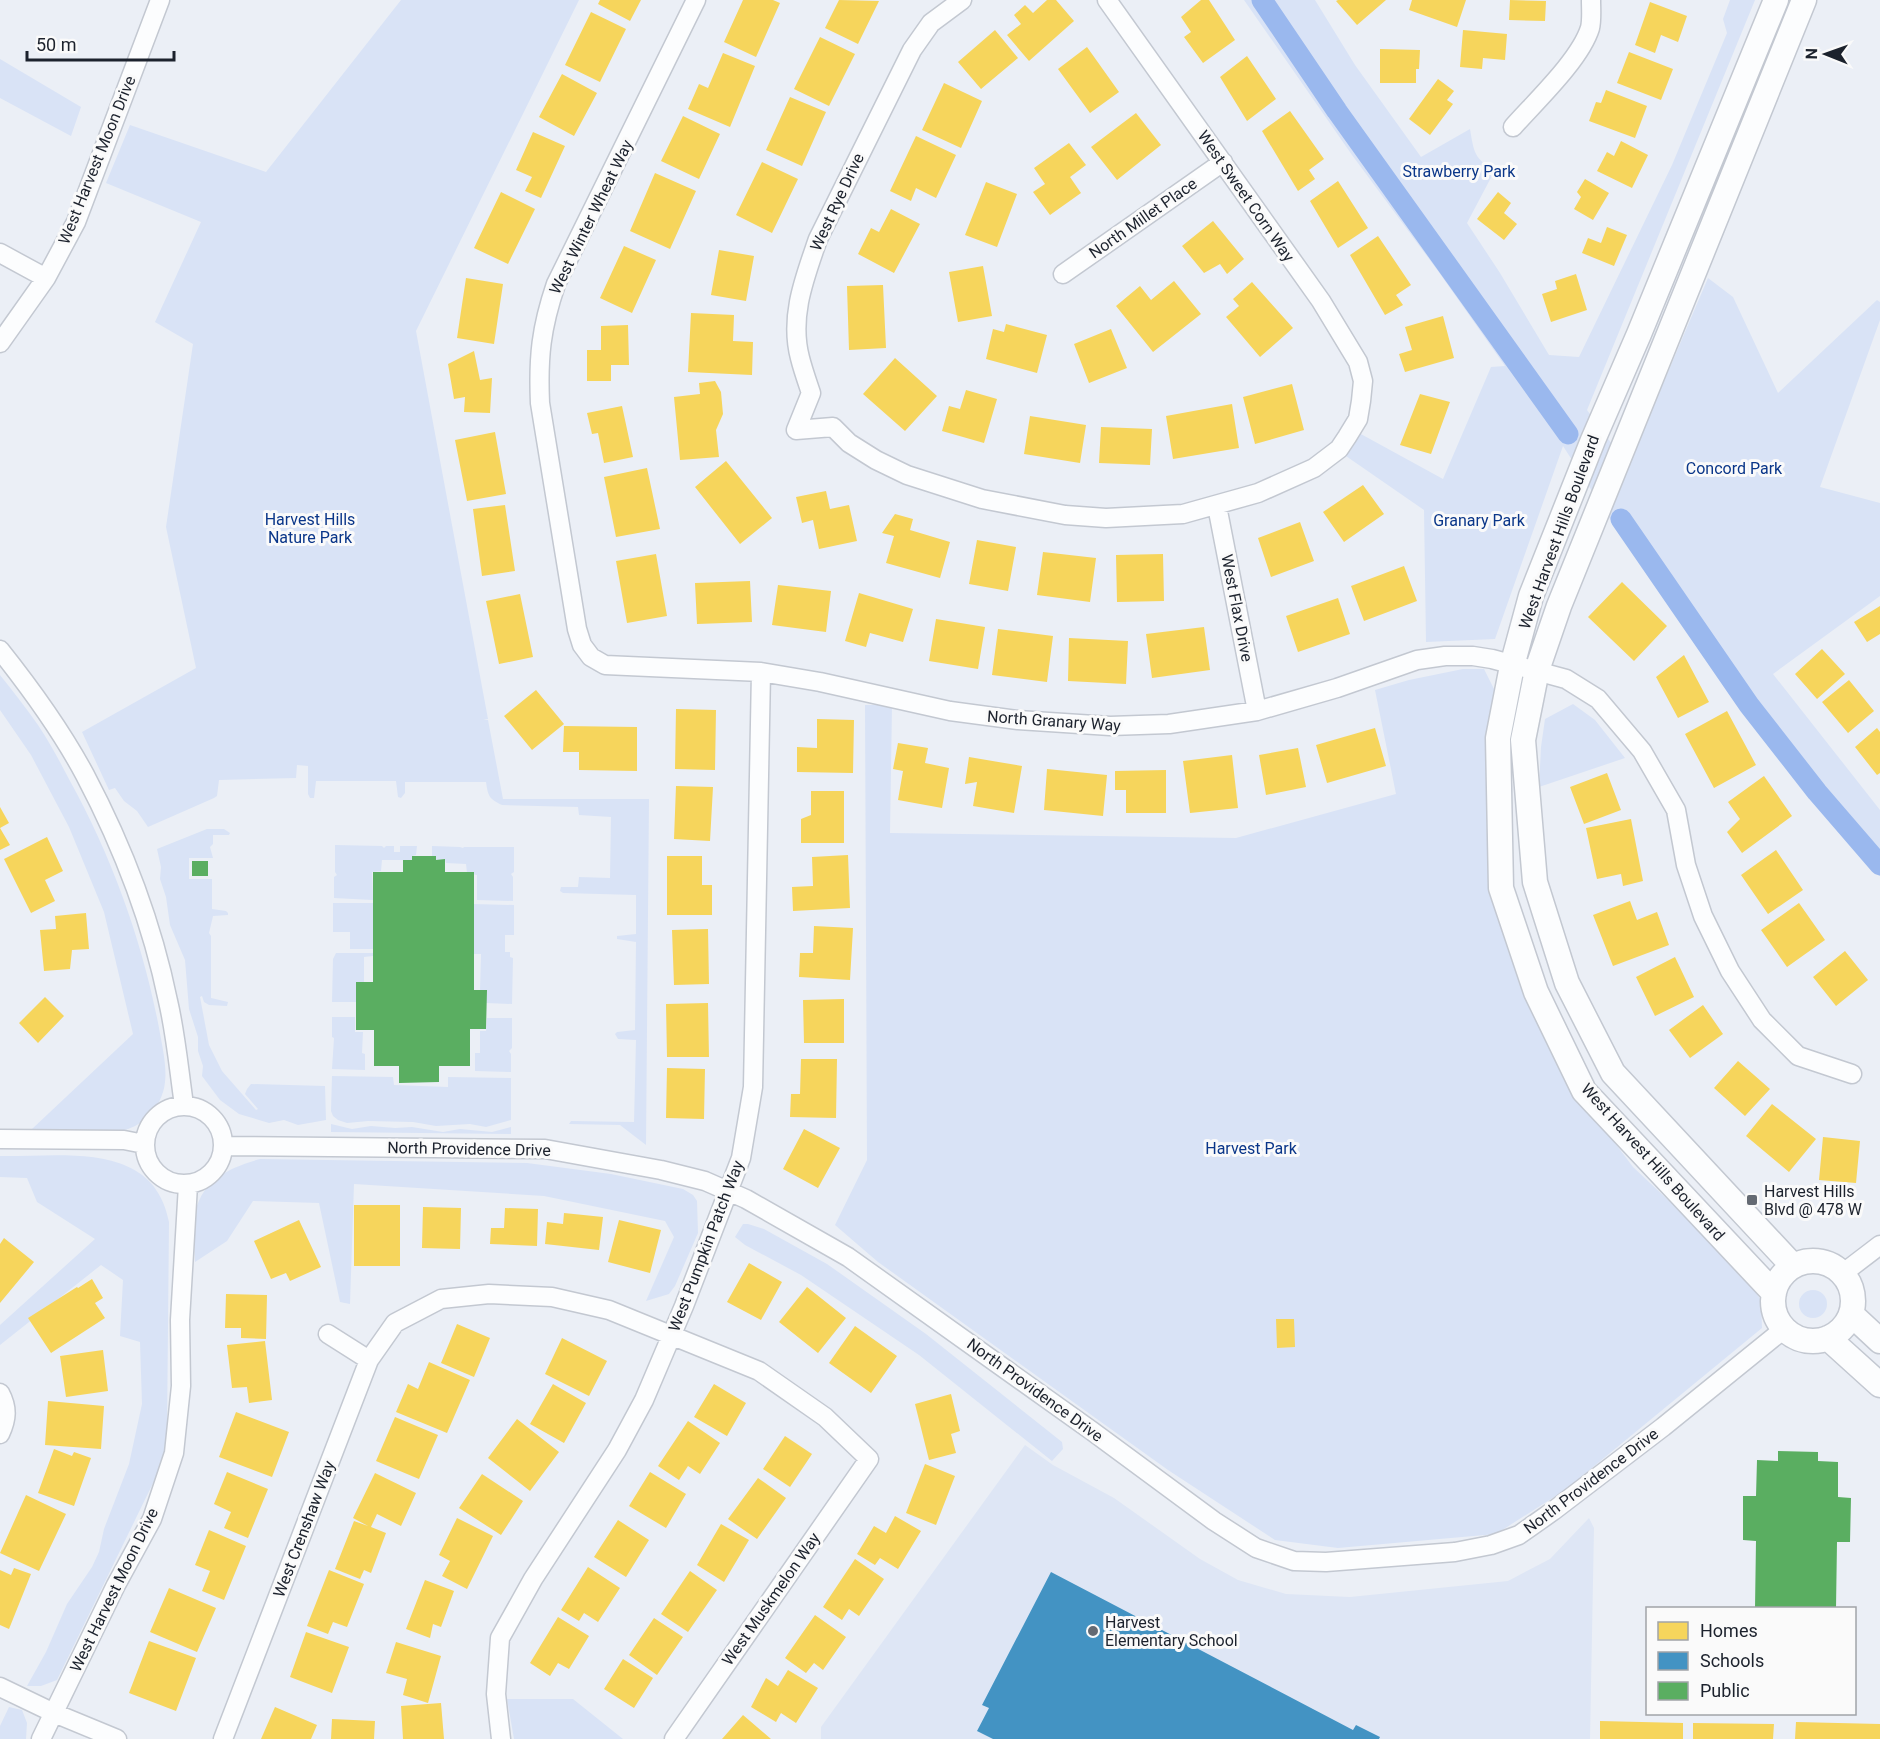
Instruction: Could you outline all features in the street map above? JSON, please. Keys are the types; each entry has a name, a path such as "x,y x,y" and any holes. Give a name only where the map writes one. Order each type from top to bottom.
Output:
{"street":[{"name":"West Harvest Moon Drive","path":"0,343 46,278 76,222 160,0"},
{"name":"West Winter Wheat Way","path":"591,657 582,645 576,629 540,403 538,372 541,339 556,284 696,0"},
{"name":"West Rye Drive","path":"796,430 811,393 799,356 796,318 808,266 818,239 912,50 931,22 962,0"},
{"name":"West Sweet Corn Way","path":"796,430 833,428 849,443 876,460 907,475 982,499 1065,515 1106,518 1183,514 1217,506 1258,493 1299,476 1328,459 1339,449 1358,419 1363,381 1358,362 1321,301 1107,0"},
{"path":"1513,128 1572,60 1590,27 1591,0"},
{"name":"West Harvest Hills Boulevard","path":"1774,1293 1584,1091 1536,992 1501,888 1498,738 1512,666 1531,596 1585,459 1776,0"},
{"name":"West Harvest Hills Boulevard","path":"1793,1266 1613,1073 1567,983 1535,882 1523,740 1537,670 1559,606 1804,0"},
{"name":"North Millet Place","path":"1063,274 1223,162"},
{"path":"0,253 46,278"},
{"name":"West Flax Drive","path":"1217,506 1257,711"},
{"path":"0,650 34,693 84,774 127,869 152,937 169,1002 184,1105"},
{"name":"North Granary Way","path":"591,657 605,665 762,672 820,682 950,711 1055,723 1139,726 1257,711 1337,688 1417,660 1445,656 1473,656 1566,679 1599,699 1642,751 1676,810 1686,865 1703,916 1730,971 1762,1020 1798,1056 1851,1074"},
{"name":"West Pumpkin Patch Way","path":"501,1739 496,1694 500,1638 533,1579 617,1450 644,1400 672,1336 741,1158 753,1087 762,672"},
{"path":"184,1105 199,1108 209,1114 217,1123 224,1146 217,1168 199,1182 188,1185 175,1184 163,1179 153,1170 146,1158 144,1144 153,1120 162,1112 184,1105"},
{"path":"0,1139 124,1140 144,1144"},
{"name":"North Providence Drive","path":"224,1146 545,1149 661,1170 705,1181 746,1199 848,1257 1214,1521 1257,1548 1294,1561 1326,1562 1455,1552 1491,1545 1519,1535 1663,1427 1784,1329"},
{"name":"West Harvest Moon Drive","path":"40,1739 116,1585 152,1519 174,1453 181,1386 180,1320 188,1185"},
{"path":"1842,1274 1880,1245"},
{"path":"1813,1261 1824,1262 1842,1274 1852,1292 1851,1314 1846,1324 1828,1338 1817,1341 1793,1336 1784,1329 1775,1312 1774,1293 1778,1282 1793,1266 1813,1261"},
{"name":"West Crenshaw Way","path":"223,1739 369,1360 395,1323 441,1299 489,1294 552,1297 609,1310 672,1336"},
{"path":"1851,1314 1880,1341"},
{"path":"328,1334 369,1360"},
{"name":"West Muskmelon Way","path":"672,1336 759,1371 825,1417 869,1459 674,1739"},
{"path":"1828,1338 1880,1385"},
{"path":"0,1393 7,1406 5,1424 0,1434"},
{"path":"0,1687 54,1713 117,1739"}],"shaded area":[{"path":"1025,1445 1053,1465 1114,1498 1200,1559 1238,1580 1286,1594 1350,1597 1508,1581 1550,1559 1589,1518 1594,1528 1590,1739 821,1739 821,1727"}],"green space":[{"name":"Harvest Hills Nature Park","path":"401,0 579,0 416,331 488,719 483,720 488,720 503,799 649,799 646,1145 620,1125 569,1124 571,1121 634,1122 636,1040 618,1039 615,1034 635,1030 636,942 617,939 617,936 636,934 636,895 563,893 560,891 561,887 578,887 579,877 610,878 611,817 579,815 578,807 502,805 490,796 486,782 405,782 405,793 401,798 398,797 396,781 316,781 314,798 310,798 308,766 297,765 296,778 219,780 217,796 214,798 148,827 137,811 124,801 115,788 109,790 82,732 196,668 166,527 193,344 155,322 201,222 106,183 130,125 266,172"},
{"path":"1244,0 1315,0 1355,65 1421,157 1470,129 1476,154 1495,170 1467,223 1549,355 1579,357 1672,165 1727,33 1723,19 1730,0 1755,0 1587,410 1628,466 1708,278 1733,297 1778,393 1877,300 1880,302 1880,320 1820,487 1880,503 1880,596 1773,674 1880,810 1880,876 1813,800 1736,698 1610,519 1563,446 1495,639 1426,642 1424,510 1343,454 1359,433 1443,479 1491,367 1505,366 1352,155"},
{"path":"0,59 81,107 71,136 0,98"},
{"name":"Harvest Park","path":"1463,669 1484,669 1494,689 1487,788 1496,903 1530,1010 1576,1091 1633,1167 1736,1264 1761,1300 1762,1328 1565,1490 1496,1534 1338,1548 1275,1540 1168,1470 878,1262 835,1225 867,1160 865,705 892,705 890,833 1236,838 1396,794 1375,690 1409,680"},
{"path":"0,675 42,732 85,810 124,901 144,964 163,1048 165,1082 161,1097 150,1115 135,1126 121,1131 107,1134 76,1134 32,1129 133,1034 104,912 69,827 31,755 0,710"},
{"path":"1573,704 1595,720 1625,758 1539,787 1545,719"},
{"path":"207,829 224,829 230,833 229,835 213,835 213,844 210,847 213,858 189,858 189,879 212,879 212,909 228,913 228,915 213,916 209,933 211,936 211,998 228,1002 227,1006 209,1005 204,1002 202,996 200,997 209,1045 222,1071 256,1110 258,1109 245,1094 251,1084 325,1086 326,1120 298,1125 284,1120 269,1123 239,1114 220,1100 202,1076 203,1066 198,1051 198,1037 189,1009 185,960 170,925 166,897 160,879 161,867 157,849"},
{"path":"335,845 382,846 384,848 394,846 394,852 400,852 400,846 417,846 416,855 412,856 412,860 382,860 381,871 372,872 373,900 334,898 334,877 337,875"},
{"path":"432,846 514,847 514,872 511,874 513,901 477,900 477,875 467,873 466,864 436,860 436,856 432,856"},
{"path":"333,903 373,903 373,949 350,949 350,932 333,932"},
{"path":"472,904 514,905 514,935 505,935 505,952 510,952 510,957 513,958 512,1004 486,1003 480,991 481,954 471,954"},
{"path":"336,953 374,953 373,956 364,957 364,988 358,1002 332,1002 333,959"},
{"path":"332,1017 355,1017 355,1032 363,1032 362,1053 365,1054 365,1070 332,1069 334,1038 332,1037"},
{"path":"487,1018 512,1018 512,1048 509,1051 511,1072 475,1071 475,1053 480,1053 480,1031 486,1031"},
{"path":"332,1076 393,1077 394,1085 448,1087 448,1077 511,1078 511,1120 486,1127 470,1124 436,1126 413,1122 347,1123 338,1120 331,1111"},
{"path":"331,1124 352,1129 371,1126 412,1127 443,1132 460,1129 492,1132 511,1127 511,1134 331,1132"},
{"path":"0,1156 77,1156 125,1165 145,1177 160,1196 169,1222 165,1451 156,1477 57,1680 41,1686 27,1686 46,1652 67,1604 92,1567 99,1552 104,1529 129,1464 142,1404 140,1342 120,1336 123,1280 101,1265 0,1345 0,1325 95,1239 37,1202 27,1178 0,1177"},
{"path":"260,1159 527,1163 611,1174 683,1189 693,1195 697,1201 698,1233 675,1286 669,1294 646,1301 674,1237 665,1221 544,1196 354,1184 350,1304 340,1302 319,1203 253,1201 227,1241 195,1262 193,1224 202,1195 217,1178 226,1172"},
{"path":"743,1224 764,1229 827,1264 926,1334 1062,1442 1063,1449 1052,1461 919,1355 801,1275 745,1245 735,1237"},
{"path":"1813,1290 1823,1294 1827,1304 1823,1314 1813,1318 1803,1314 1799,1304 1803,1294"},
{"path":"507,1699 573,1699 623,1739 514,1739"},
{"path":"9,1707 22,1710 27,1723 26,1739 0,1739 0,1726"}],"building: Homes":[{"path":"600,0 641,0 630,21 598,4"},
{"path":"743,0 773,0 780,3 756,57 724,42"},
{"path":"839,0 879,1 858,44 825,28"},
{"path":"1047,0 1056,0 1074,21 1029,61 1007,35 1021,24 1014,15 1025,5 1033,13"},
{"path":"1201,0 1209,0 1235,40 1203,63 1184,37 1191,32 1181,17"},
{"path":"1386,0 1357,25 1336,1"},
{"path":"1412,0 1466,0 1457,27 1409,10"},
{"path":"1510,0 1546,1 1545,21 1509,20"},
{"path":"1650,2 1687,16 1678,42 1661,35 1655,53 1635,45"},
{"path":"591,12 626,29 600,82 565,65"},
{"path":"995,30 1018,58 981,89 958,62"},
{"path":"1463,30 1507,34 1505,60 1483,58 1482,69 1460,67"},
{"path":"820,37 855,54 829,106 794,89"},
{"path":"1087,47 1119,92 1090,113 1058,69"},
{"path":"1380,49 1420,50 1416,83 1380,83"},
{"path":"1629,52 1673,69 1661,100 1617,83"},
{"path":"723,53 755,66 730,127 688,109 699,84 708,88"},
{"path":"1247,56 1276,99 1247,121 1220,77"},
{"path":"562,74 597,93 574,136 539,117"},
{"path":"1438,79 1454,91 1447,100 1453,104 1430,135 1409,119"},
{"path":"944,83 982,101 961,148 922,130"},
{"path":"1606,90 1647,106 1635,138 1589,121 1596,102 1601,103"},
{"path":"790,97 826,112 802,166 766,150"},
{"path":"1290,111 1324,159 1309,170 1315,179 1298,191 1262,131"},
{"path":"1136,113 1161,145 1117,180 1091,147"},
{"path":"683,116 720,134 699,179 661,161"},
{"path":"533,132 565,146 541,198 525,191 532,177 516,170"},
{"path":"916,136 956,155 936,198 916,188 911,201 890,191"},
{"path":"1621,141 1648,155 1632,188 1597,171 1607,152 1614,156"},
{"path":"1069,143 1086,165 1070,177 1081,193 1050,215 1033,192 1045,184 1034,168"},
{"path":"762,162 798,179 772,233 736,215"},
{"path":"655,173 696,191 670,249 630,231"},
{"path":"1585,179 1609,193 1593,220 1574,209 1581,197 1577,192"},
{"path":"1338,181 1368,228 1338,248 1310,201"},
{"path":"986,182 1017,194 997,247 965,235"},
{"path":"501,192 535,209 508,264 474,248"},
{"path":"1498,192 1511,203 1504,213 1517,224 1504,240 1477,219"},
{"path":"891,209 920,224 894,273 858,254 871,228 879,232"},
{"path":"1213,221 1244,259 1227,274 1220,264 1204,273 1182,246"},
{"path":"1607,227 1627,235 1614,266 1582,253 1588,238 1601,243"},
{"path":"1378,236 1411,285 1396,295 1403,305 1385,315 1350,255"},
{"path":"624,246 656,260 632,313 600,298"},
{"path":"719,250 754,256 746,301 711,295"},
{"path":"983,266 992,316 958,322 949,272"},
{"path":"1576,274 1587,310 1551,322 1542,294 1557,289 1555,281"},
{"path":"466,278 503,284 494,344 457,338"},
{"path":"1174,281 1201,314 1153,352 1116,306 1140,286 1151,300"},
{"path":"1252,282 1293,328 1260,357 1226,317 1239,306 1233,299"},
{"path":"883,285 886,348 849,350 847,286"},
{"path":"691,313 734,315 733,341 753,342 752,375 688,372"},
{"path":"1443,316 1454,358 1405,372 1399,354 1412,350 1405,327"},
{"path":"1006,324 1047,335 1037,373 986,359 993,329 1004,332"},
{"path":"628,325 629,365 611,365 611,381 587,381 587,350 601,350 601,326"},
{"path":"1111,329 1127,368 1089,383 1074,344"},
{"path":"474,351 480,380 492,378 490,413 464,412 465,397 454,399 448,364"},
{"path":"895,358 937,396 905,431 863,394"},
{"path":"715,381 721,392 723,414 716,430 719,457 680,460 674,397 700,394 699,383"},
{"path":"1292,384 1304,430 1255,444 1243,397"},
{"path":"966,390 997,399 984,443 942,431 949,406 960,409"},
{"path":"1420,394 1450,402 1431,454 1400,445"},
{"path":"1232,404 1239,448 1173,459 1166,416"},
{"path":"622,406 633,457 604,463 598,433 592,434 587,413"},
{"path":"1030,416 1086,425 1080,463 1024,454"},
{"path":"1101,427 1152,429 1150,465 1099,463"},
{"path":"495,432 506,494 467,501 455,440"},
{"path":"726,461 772,518 740,544 695,487"},
{"path":"647,468 660,529 616,537 604,477"},
{"path":"1363,485 1384,514 1344,542 1323,512"},
{"path":"826,491 830,509 849,505 857,541 819,549 813,520 802,523 796,497"},
{"path":"505,505 515,571 482,576 473,509"},
{"path":"895,514 913,519 910,530 950,542 940,578 886,563 894,536 882,533"},
{"path":"1300,522 1314,561 1271,577 1258,538"},
{"path":"977,540 1016,547 1008,591 969,584"},
{"path":"1043,552 1096,558 1090,602 1037,595"},
{"path":"656,554 667,616 627,623 616,561"},
{"path":"1163,554 1164,601 1117,602 1116,555"},
{"path":"1404,566 1417,601 1364,621 1351,586"},
{"path":"750,581 752,622 697,624 695,583"},
{"path":"1622,582 1667,626 1634,661 1588,617"},
{"path":"778,585 831,591 826,632 772,625"},
{"path":"859,593 913,609 903,642 870,633 866,647 845,641"},
{"path":"520,594 533,657 499,664 486,601"},
{"path":"1338,598 1350,634 1298,652 1286,616"},
{"path":"1880,606 1880,634 1867,642 1854,622"},
{"path":"936,619 985,627 978,669 929,661"},
{"path":"1204,627 1210,670 1152,678 1146,634"},
{"path":"998,629 1053,636 1047,682 992,675"},
{"path":"1069,638 1128,641 1126,684 1068,681"},
{"path":"1822,649 1845,674 1817,699 1795,674"},
{"path":"1684,655 1709,702 1678,718 1656,677"},
{"path":"1849,680 1874,711 1848,733 1822,702"},
{"path":"536,690 564,724 532,750 504,716"},
{"path":"676,709 716,710 715,770 675,769"},
{"path":"1727,711 1756,765 1714,788 1685,734"},
{"path":"817,719 854,720 853,773 797,772 797,747 817,748"},
{"path":"564,726 637,727 637,771 579,770 579,752 563,752"},
{"path":"1375,728 1386,766 1327,783 1316,745"},
{"path":"1877,728 1880,732 1880,773 1877,775 1855,747"},
{"path":"898,743 928,748 925,763 949,768 942,808 898,800 903,771 893,769"},
{"path":"1298,748 1306,787 1266,795 1259,755"},
{"path":"1232,755 1238,808 1190,813 1183,761"},
{"path":"969,757 1022,766 1014,813 973,806 977,782 965,784"},
{"path":"1047,769 1107,775 1103,816 1044,810"},
{"path":"1166,770 1166,813 1126,813 1126,790 1115,790 1115,771"},
{"path":"1607,773 1621,810 1584,824 1570,787"},
{"path":"1764,776 1792,816 1742,853 1727,832 1740,819 1728,802"},
{"path":"676,786 713,787 710,841 674,839"},
{"path":"811,791 844,791 844,843 801,843 801,819 811,815"},
{"path":"0,807 9,823 0,828"},
{"path":"1631,819 1643,881 1623,886 1621,874 1597,879 1586,828"},
{"path":"0,828 10,845 0,850"},
{"path":"47,837 63,871 45,880 55,901 31,913 4,859"},
{"path":"1776,850 1803,890 1768,914 1741,875"},
{"path":"848,855 850,908 793,911 792,887 813,886 812,857"},
{"path":"667,856 702,856 702,885 712,885 712,915 667,915"},
{"path":"1630,901 1637,920 1657,912 1669,945 1613,966 1593,915"},
{"path":"1799,903 1825,940 1787,967 1761,930"},
{"path":"86,913 89,949 72,950 70,969 44,971 40,930 56,929 55,916"},
{"path":"814,926 853,928 850,980 799,977 800,953 813,953"},
{"path":"708,929 709,984 674,985 672,930"},
{"path":"1845,951 1868,980 1836,1006 1813,977"},
{"path":"1675,957 1694,997 1655,1016 1636,977"},
{"path":"45,997 64,1016 38,1043 19,1023"},
{"path":"844,999 844,1043 804,1043 803,1000"},
{"path":"708,1003 709,1057 667,1057 666,1004"},
{"path":"1703,1005 1723,1034 1690,1058 1669,1030"},
{"path":"801,1059 837,1059 836,1118 790,1117 791,1094 800,1094"},
{"path":"1738,1061 1770,1089 1745,1116 1714,1088"},
{"path":"667,1068 705,1069 704,1119 666,1118"},
{"path":"1772,1104 1816,1139 1789,1172 1746,1136"},
{"path":"804,1129 840,1148 818,1188 783,1169"},
{"path":"1823,1137 1860,1141 1856,1183 1819,1180"},
{"path":"354,1205 400,1205 400,1266 354,1266"},
{"path":"423,1207 461,1208 460,1249 422,1248"},
{"path":"505,1208 538,1209 537,1246 490,1244 491,1228 504,1228"},
{"path":"564,1213 603,1217 599,1250 545,1244 547,1222 563,1224"},
{"path":"299,1220 321,1267 290,1281 286,1273 271,1279 254,1241"},
{"path":"619,1220 661,1230 650,1273 608,1262"},
{"path":"4,1238 34,1262 0,1303 0,1244"},
{"path":"749,1263 782,1282 761,1320 727,1302"},
{"path":"92,1279 103,1298 95,1303 105,1318 51,1353 28,1318"},
{"path":"807,1287 846,1318 818,1353 779,1322"},
{"path":"226,1294 267,1295 266,1339 241,1338 241,1328 225,1328"},
{"path":"1276,1319 1294,1319 1295,1347 1277,1348"},
{"path":"457,1324 490,1338 474,1377 441,1363"},
{"path":"855,1326 897,1356 871,1393 829,1363"},
{"path":"562,1338 607,1361 589,1396 545,1374"},
{"path":"265,1341 272,1400 249,1403 247,1387 232,1388 227,1345"},
{"path":"103,1350 108,1391 66,1397 60,1356"},
{"path":"429,1362 470,1380 447,1433 396,1412 408,1384 418,1389"},
{"path":"553,1384 586,1403 564,1443 530,1424"},
{"path":"714,1384 746,1403 727,1436 694,1417"},
{"path":"951,1394 960,1431 951,1434 956,1453 929,1460 915,1404"},
{"path":"48,1401 104,1406 101,1449 45,1445"},
{"path":"236,1412 289,1432 272,1477 219,1457"},
{"path":"395,1417 438,1435 419,1479 376,1461"},
{"path":"517,1419 559,1452 530,1491 488,1458"},
{"path":"688,1421 720,1443 700,1474 688,1466 679,1480 658,1466"},
{"path":"785,1436 812,1454 790,1487 763,1469"},
{"path":"54,1449 72,1456 74,1452 91,1458 74,1506 38,1493"},
{"path":"925,1464 955,1476 936,1525 906,1513"},
{"path":"227,1472 268,1489 248,1538 224,1528 231,1512 214,1504"},
{"path":"650,1472 686,1494 666,1528 629,1506"},
{"path":"375,1473 416,1493 401,1526 377,1514 371,1527 386,1533 371,1573 364,1570 360,1579 335,1569 354,1521 368,1526 353,1518"},
{"path":"482,1474 523,1501 501,1535 459,1508"},
{"path":"758,1478 786,1498 757,1539 728,1519"},
{"path":"26,1495 66,1514 39,1571 0,1553"},
{"path":"895,1516 921,1531 898,1569 880,1558 875,1565 857,1554 874,1526 886,1533"},
{"path":"457,1518 493,1536 467,1589 442,1576 450,1561 439,1555"},
{"path":"618,1520 649,1540 626,1577 594,1557"},
{"path":"721,1524 749,1540 724,1582 697,1565"},
{"path":"209,1530 246,1546 224,1600 202,1591 210,1571 195,1565"},
{"path":"855,1559 884,1579 859,1616 849,1609 842,1620 823,1607"},
{"path":"588,1567 620,1588 598,1622 584,1613 579,1621 561,1610"},
{"path":"14,1568 31,1574 9,1629 0,1625 0,1570 11,1575"},
{"path":"329,1570 364,1584 347,1627 333,1622 328,1634 307,1626"},
{"path":"690,1571 717,1590 688,1632 661,1614"},
{"path":"425,1580 454,1591 441,1627 433,1624 430,1638 406,1629"},
{"path":"169,1588 216,1608 197,1652 150,1632"},
{"path":"815,1615 846,1637 823,1670 814,1663 806,1673 785,1658"},
{"path":"558,1617 589,1636 569,1669 558,1663 550,1676 530,1663"},
{"path":"654,1618 683,1637 657,1675 629,1655"},
{"path":"306,1632 349,1647 332,1693 290,1677"},
{"path":"149,1641 196,1658 176,1711 129,1693"},
{"path":"396,1642 441,1656 428,1703 403,1695 407,1679 386,1673"},
{"path":"623,1659 653,1678 634,1708 604,1689"},
{"path":"788,1670 818,1688 796,1723 781,1713 776,1722 751,1707 766,1678 778,1686"},
{"path":"441,1703 444,1739 403,1739 401,1706"},
{"path":"275,1707 317,1725 311,1739 261,1739"},
{"path":"743,1715 771,1739 722,1739"},
{"path":"332,1719 375,1721 374,1739 331,1739"},
{"path":"1600,1721 1683,1723 1683,1739 1600,1739"},
{"path":"1796,1722 1880,1724 1880,1739 1795,1739"},
{"path":"1693,1723 1774,1724 1773,1739 1693,1739"}],"building: Schools":[{"name":"Harvest Elementary School","path":"1051,1572 1353,1730 1356,1725 1380,1737 1379,1739 993,1739 977,1731 989,1708 982,1705"}],"building: Public":[{"path":"412,856 436,856 436,860 445,859 445,872 474,872 474,990 487,990 486,1029 470,1029 470,1066 439,1066 439,1082 399,1083 399,1066 374,1066 374,1030 356,1030 356,982 373,982 373,872 403,872 403,860 412,860"},
{"path":"192,861 208,861 208,876 192,876"},
{"path":"1778,1451 1818,1452 1818,1461 1838,1462 1838,1497 1851,1498 1850,1542 1837,1542 1836,1607 1755,1607 1756,1541 1743,1540 1743,1496 1756,1496 1757,1460 1778,1461"}],"waterway":[{"path":"1262,0 1337,111 1568,434"},
{"path":"1621,519 1749,705 1817,792 1880,865"}],"place":[{"name":"Harvest Hills Blvd @ 478 W","path":"1752,1200"},
{"name":"Harvest Elementary School","path":"1093,1631"}],"park label":[{"name":"Strawberry Park","path":"1459,171"},
{"name":"Concord Park","path":"1734,468"},
{"name":"Granary Park","path":"1479,520"}]}
